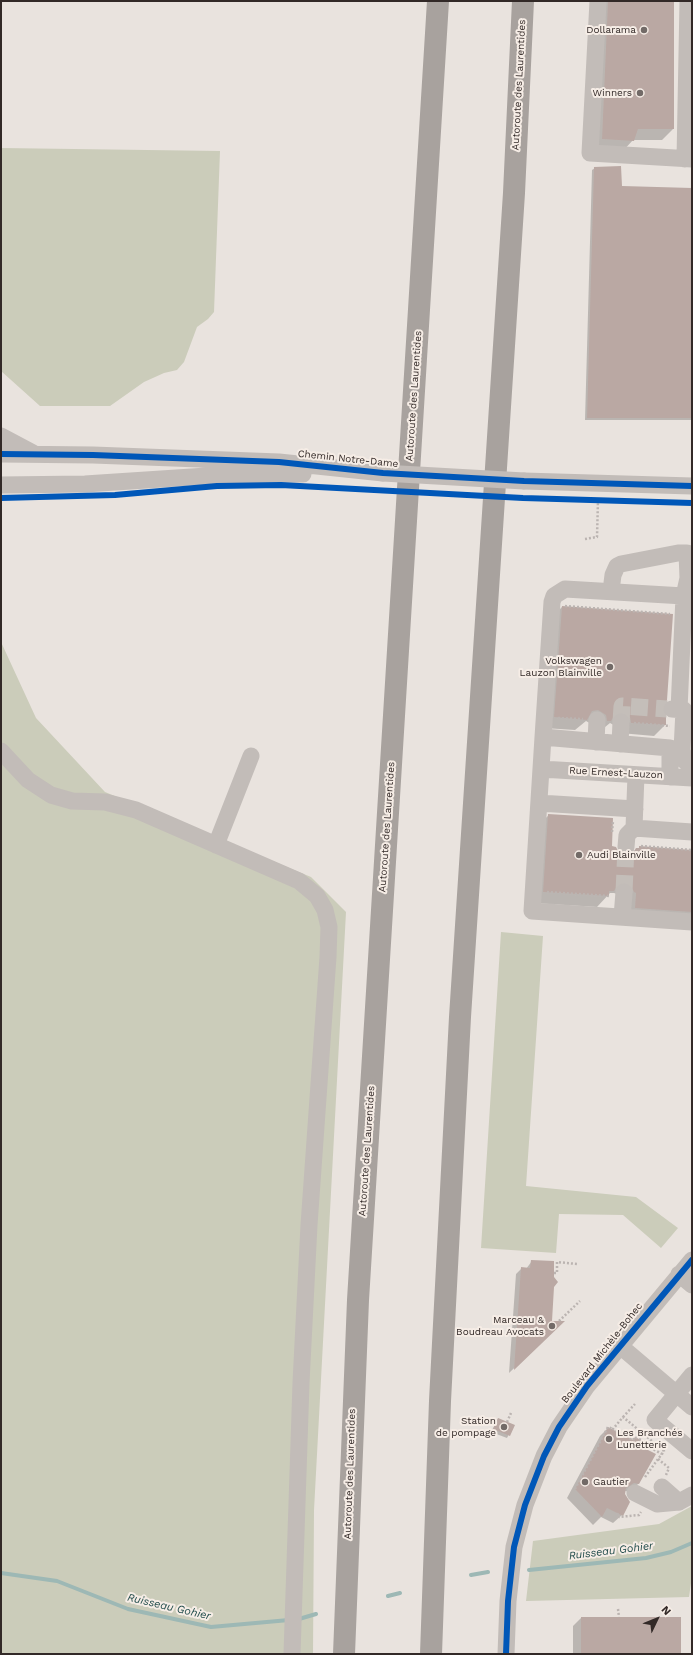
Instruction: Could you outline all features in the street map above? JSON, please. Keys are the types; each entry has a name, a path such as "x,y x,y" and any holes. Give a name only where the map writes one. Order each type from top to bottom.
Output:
{"highway":[{"name":"Autoroute des Laurentides","path":"344,1654 359,1286 438,1"},
{"name":"Autoroute des Laurentides","path":"431,1654 440,1401 460,1017 514,193 523,1"}],"street":[{"path":"598,1 590,153 688,159 688,1"},
{"path":"1,436 35,454"},
{"name":"Chemin Notre-Dame","path":"1,454 279,462 383,473 524,481 692,486"},
{"name":"Chemin Notre-Dame","path":"1,485 85,484 222,475 383,473"},
{"path":"611,591 613,575 617,566 678,552 687,553 688,578 684,596 676,710 679,744 683,756 692,767"},
{"path":"684,596 569,588 554,596 552,606 532,911 692,922"},
{"path":"596,742 597,720"},
{"path":"620,744 621,722"},
{"path":"544,737 620,744 679,744"},
{"path":"670,776 679,744"},
{"path":"1,751 28,780 51,795 72,801 105,802 121,805 299,881 310,889 322,903 328,918 307,1265 292,1654"},
{"path":"216,845 251,756"},
{"name":"Rue Ernest-Lauzon","path":"541,769 692,778"},
{"path":"633,847 627,835 634,828 636,775"},
{"path":"539,803 635,809"},
{"path":"634,828 692,832"},
{"path":"616,891 622,917"},
{"name":"Boulevard Michèle-Bohec","path":"506,1654 512,1562 520,1519 532,1483 559,1427 587,1386 619,1345 692,1260"},
{"path":"679,1274 692,1285"},
{"path":"619,1345 692,1407"},
{"path":"692,1375 655,1420 692,1450"},
{"path":"662,1487 686,1498"},
{"path":"635,1493 657,1504 686,1498"}],"path":[{"path":"585,539 597,538 601,500 591,500"},
{"path":"562,606 673,614"},
{"path":"621,722 666,725 676,710"},
{"path":"554,717 597,720"},
{"path":"612,838 613,817"},
{"path":"633,847 692,850"},
{"path":"542,892 609,896 616,891"},
{"path":"554,1273 557,1273 557,1262 577,1264"},
{"path":"559,1321 580,1301"},
{"path":"613,1429 635,1404"},
{"path":"507,1422 511,1413"},
{"path":"623,1418 664,1451 645,1477"},
{"path":"575,1489 608,1427 633,1440 635,1437 662,1454"},
{"path":"641,1440 645,1436"},
{"path":"618,1513 617,1516 619,1517 639,1515"},
{"path":"618,1609 618,1617"}],"green space":[{"path":"1,148 220,151 214,312 208,319 197,327 184,362 177,370 164,373 144,382 110,406 40,406 1,371"},
{"path":"1,642 36,718 105,792 311,877 346,912 314,1510 313,1654 1,1654"},
{"path":"501,932 543,936 526,1186 636,1197 678,1228 661,1248 623,1215 559,1214 556,1253 481,1248"},
{"path":"692,1506 692,1576 689,1597 526,1601 533,1541 659,1524"}],"building":[{"path":"608,1 674,1 674,129 638,129 634,141 602,139"},
{"path":"621,166 622,186 692,188 692,418 587,418 594,167"},
{"path":"562,606 673,614 667,700 662,709 666,717 666,725 631,723 630,717 622,712 616,713 611,721 607,721 606,715 598,710 592,711 587,720 554,717"},
{"path":"548,814 613,818 612,846 616,847 620,855 625,857 631,856 636,848 639,848 639,846 692,850 692,912 635,908 636,893 630,884 625,882 619,883 614,891 609,891 609,896 543,892"},
{"path":"531,1260 554,1261 554,1277 558,1282 554,1287 552,1321 565,1321 514,1370 521,1267 530,1268"},
{"name":"Station de pompage","path":"498,1418 515,1425 510,1436 493,1429"},
{"path":"608,1427 633,1440 635,1437 645,1442 642,1447 656,1454 639,1484 634,1483 626,1488 625,1494 630,1502 623,1516 607,1508 602,1517 575,1489"},
{"path":"581,1617 681,1617 681,1654 581,1654"}],"waterway":[{"name":"Ruisseau Gohier","path":"529,1570 646,1558 671,1552 692,1543"},
{"name":"Ruisseau Gohier","path":"471,1575 488,1572"},
{"name":"Ruisseau Gohier","path":"1,1573 57,1581 128,1609 211,1627 289,1620"},
{"name":"Ruisseau Gohier","path":"388,1596 400,1593"},
{"name":"Ruisseau Gohier","path":"299,1619 316,1614"}],"tunnel":[{"path":"621,722 622,706 667,709"},
{"path":"624,892 626,847"}],"cycle path":[{"path":"1,454 93,455 279,462 383,473 524,481 692,486"},
{"path":"1,498 115,495 217,486 281,485 523,498 692,503"},
{"path":"506,1654 508,1601 514,1547 525,1505 544,1456 559,1427 587,1386 692,1260"}],"place":[{"name":"Dollarama","path":"644,30"},
{"name":"Winners","path":"640,93"},
{"name":"Volkswagen Lauzon Blainville","path":"610,667"},
{"name":"Audi Blainville","path":"579,855"},
{"name":"Marceau & Boudreau Avocats","path":"552,1326"},
{"name":"Station de pompage","path":"504,1427"},
{"name":"Les Branchés Lunetterie","path":"609,1439"},
{"name":"Gautier","path":"585,1482"}]}
